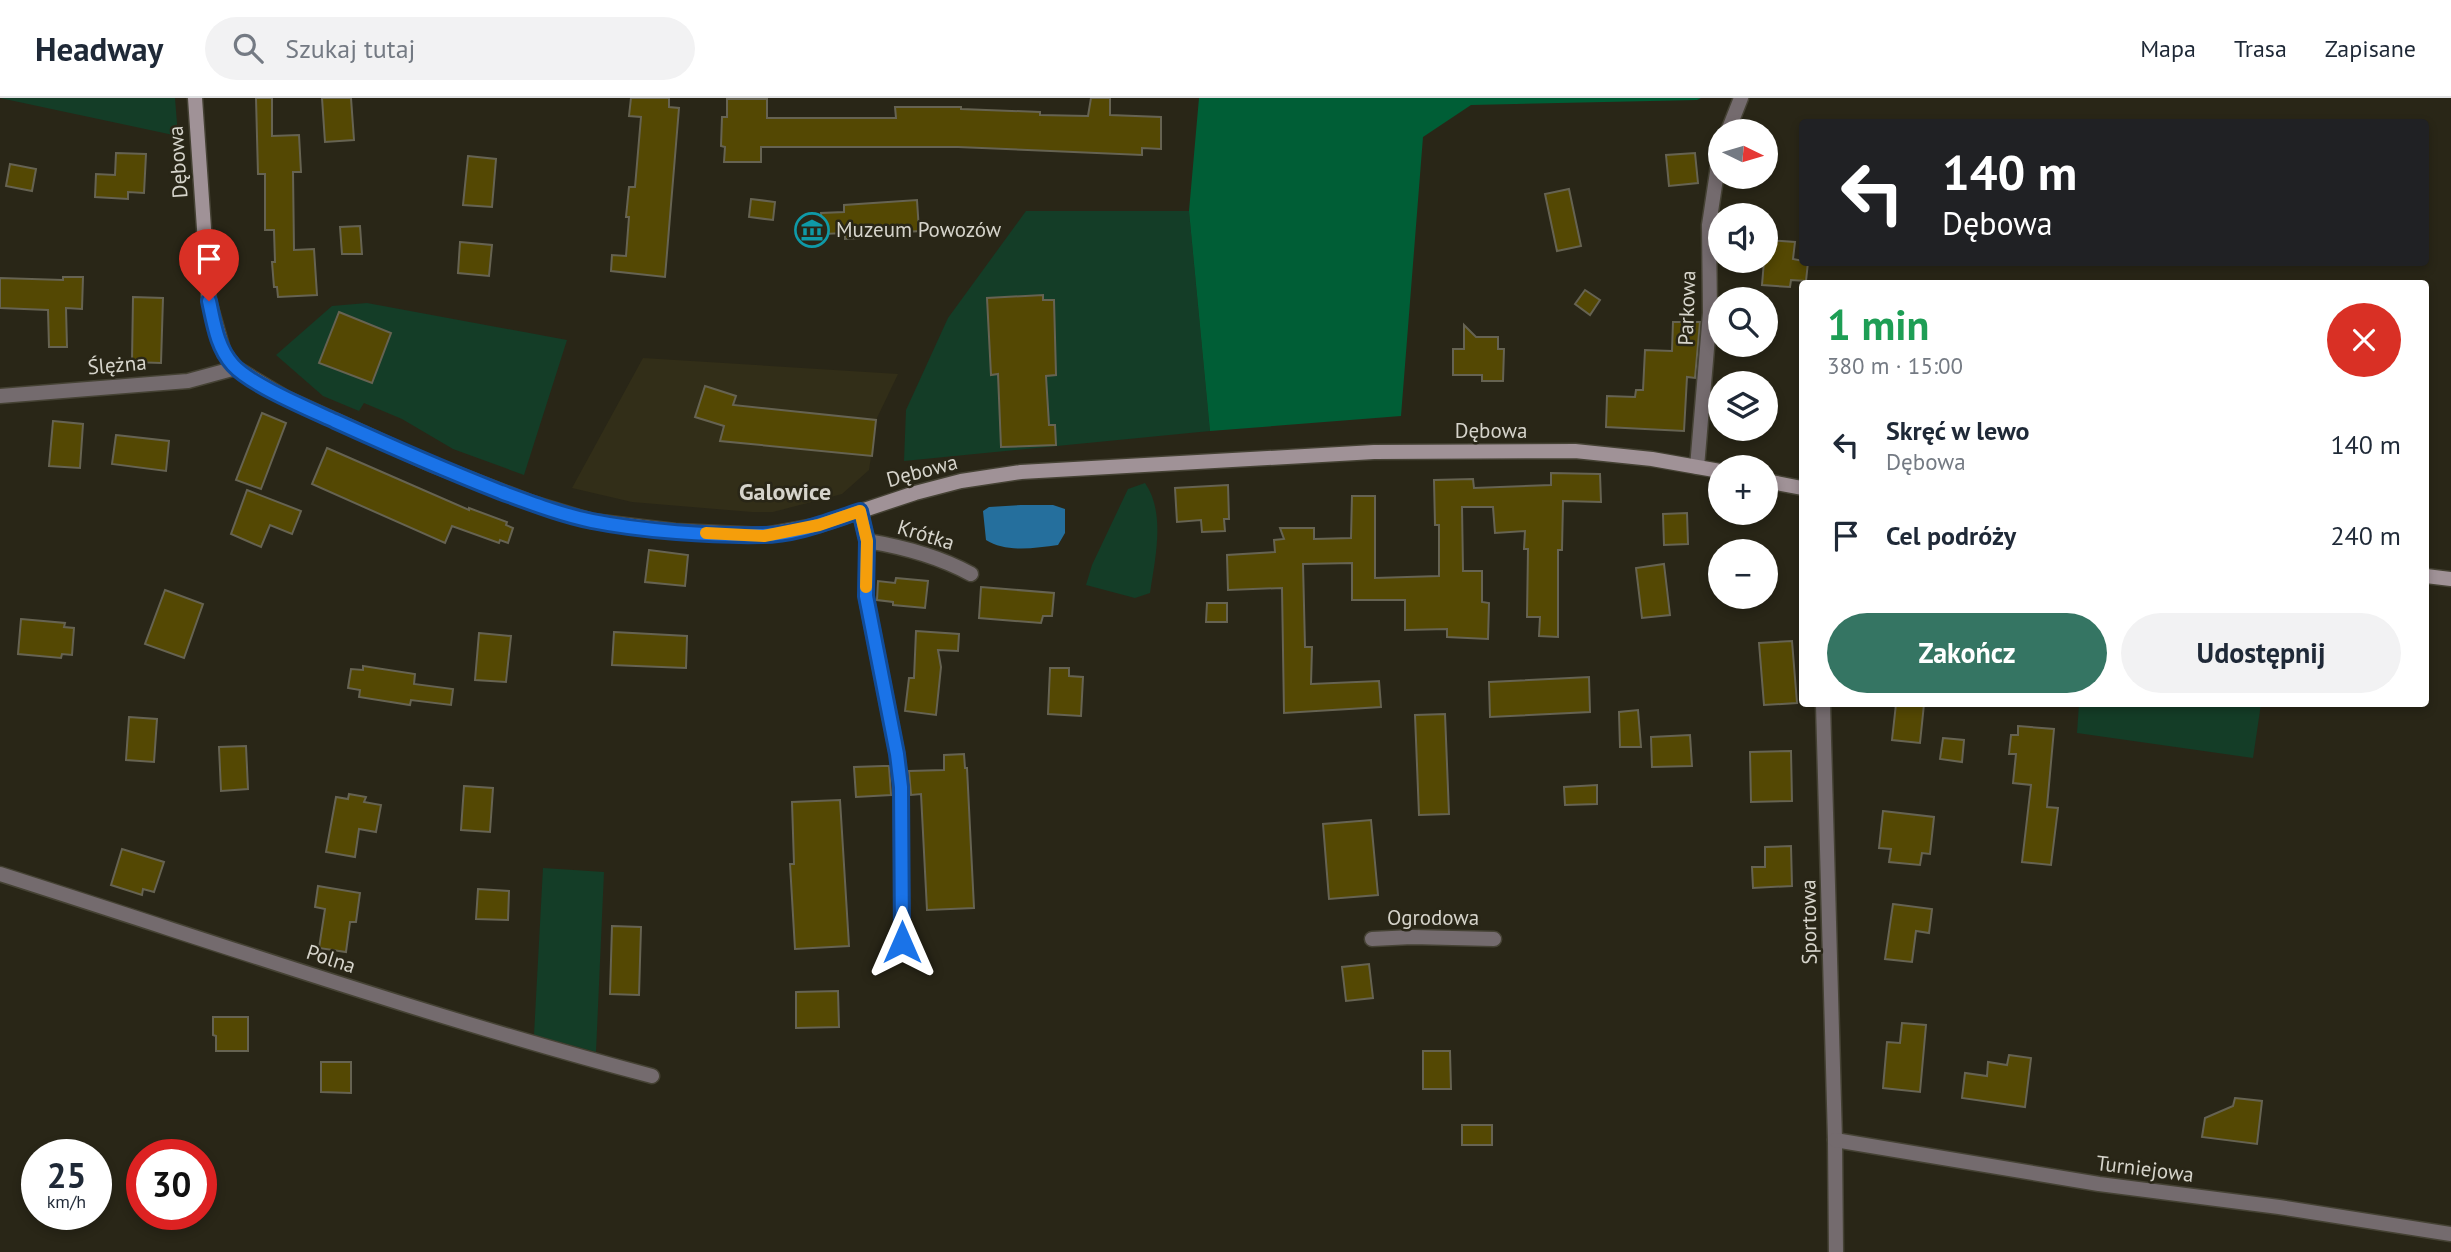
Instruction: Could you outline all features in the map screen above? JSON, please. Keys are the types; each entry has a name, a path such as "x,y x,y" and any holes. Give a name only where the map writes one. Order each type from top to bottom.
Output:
{"street":[{"name":"Dębowa","path":"195,98 209,301 224,354 236,368 286,398 431,464 532,503 592,521 675,531 764,536 819,525 961,481 1021,472 1374,452 1575,451 1708,469"},
{"path":"1733,119 1741,98"},
{"name":"Parkowa","path":"1697,467 1710,313 1709,225 1714,189"},
{"name":"Ślężna","path":"0,396 188,381 236,368"},
{"path":"1778,483 1799,487"},
{"path":"860,511 867,541 866,596 901,787 902,942"},
{"name":"Krótka","path":"867,541 897,546 946,560 971,573"},
{"path":"2429,576 2451,579"},
{"name":"Sportowa","path":"1823,707 1836,1252"},
{"name":"Polna","path":"0,874 400,1004 652,1076"},
{"name":"Ogrodowa","path":"1373,939 1494,939"},
{"name":"Turniejowa","path":"1835,1140 2099,1184 2278,1207 2451,1234"}],"shaded area":[{"path":"643,358 898,374 877,418 869,470 842,494 773,512 752,512 632,502 572,488"}],"green space":[{"path":"0,98 175,98 178,136"},
{"path":"1199,98 1701,98 1471,105 1423,137 1401,416 1210,431 1189,211"},
{"path":"1026,211 1189,211 1210,431 904,461 906,410 948,318"},
{"path":"367,303 567,340 524,475 453,449 402,419 364,403 359,411 323,396 276,355 332,306"},
{"path":"1145,483 1155,508 1157,522 1150,593 1135,598 1086,585 1092,565 1128,489"},
{"path":"2079,707 2261,707 2253,758 2077,733"},
{"path":"543,868 604,872 596,1052 534,1035"}],"water":[{"path":"1053,505 1065,509 1065,533 1058,545 1012,548 986,540 983,511 989,507"}],"building":[{"path":"256,98 272,98 272,136 299,135 301,172 293,172 294,250 314,249 317,295 278,297 277,287 274,287 274,230 265,230 265,174 258,174"},
{"path":"322,98 351,98 354,140 325,142"},
{"path":"631,98 669,98 669,107 679,108 665,277 611,271 612,255 626,256 629,187 635,187 641,117 629,116"},
{"path":"1091,98 1110,98 1110,115 1161,117 1161,149 1142,148 1142,155 958,147 761,147 761,162 724,162 725,147 721,146 722,117 727,117 727,99 767,99 767,118 896,118 895,107 961,107 1040,112 1040,115 1088,116"},
{"path":"116,153 146,154 144,193 128,192 128,199 95,197 96,174 115,175"},
{"path":"1695,153 1698,183 1669,186 1666,155"},
{"path":"468,156 496,159 492,207 463,205"},
{"path":"10,164 36,169 32,191 6,186"},
{"path":"1569,189 1581,246 1557,251 1545,194"},
{"path":"751,199 775,202 773,220 749,217"},
{"path":"917,200 919,231 894,233 894,236 845,239 845,233 823,234 821,213 844,212 844,205"},
{"path":"360,226 362,254 342,254 340,227"},
{"path":"1778,241 1795,242 1793,259 1799,260 1799,266 1808,266 1806,280 1791,280 1790,287 1762,285 1763,273 1778,273"},
{"path":"460,242 492,245 489,276 458,273"},
{"path":"63,277 83,277 82,309 66,308 67,347 49,347 48,310 0,308 0,278 63,280"},
{"path":"1585,290 1600,300 1590,315 1575,304"},
{"path":"1043,295 1043,300 1054,300 1056,375 1046,376 1049,425 1055,425 1056,445 1001,447 998,374 991,375 987,298"},
{"path":"133,297 163,298 161,363 132,362"},
{"path":"339,312 391,333 372,383 319,363"},
{"path":"1673,322 1700,322 1695,378 1687,377 1684,431 1606,427 1607,396 1635,397 1636,390 1643,390 1645,350 1672,351"},
{"path":"1464,325 1476,337 1498,337 1498,349 1504,349 1503,381 1482,381 1482,375 1453,375 1453,349 1464,349"},
{"path":"705,386 736,396 733,405 876,420 872,456 720,441 724,426 695,417"},
{"path":"262,413 286,423 261,489 236,480"},
{"path":"53,421 83,424 80,468 49,466"},
{"path":"116,435 169,441 166,471 112,464"},
{"path":"327,448 469,510 507,522 506,525 513,528 508,543 500,540 499,543 452,526 445,543 312,484"},
{"path":"1551,473 1600,474 1601,502 1563,501 1562,550 1558,550 1558,637 1539,636 1540,617 1527,617 1528,549 1524,549 1525,531 1495,533 1493,507 1462,507 1463,571 1482,571 1482,602 1489,603 1488,639 1447,637 1447,629 1405,630 1405,600 1352,600 1352,563 1303,564 1305,647 1312,647 1311,684 1379,681 1381,707 1284,713 1282,588 1228,590 1227,555 1275,552 1274,540 1284,539 1280,528 1314,528 1314,539 1351,538 1352,496 1375,496 1375,578 1439,576 1439,525 1435,525 1434,480 1473,479 1474,488 1551,485"},
{"path":"1228,485 1229,519 1224,519 1225,531 1202,532 1201,520 1177,522 1175,488"},
{"path":"247,490 301,511 292,534 270,525 261,547 231,534"},
{"path":"1687,513 1688,544 1664,545 1663,514"},
{"path":"649,550 688,555 685,586 645,582"},
{"path":"1664,564 1670,615 1642,618 1636,568"},
{"path":"896,578 928,581 925,608 893,605 893,602 877,600 878,581 895,583"},
{"path":"981,587 1054,593 1052,616 1043,616 1041,623 979,618"},
{"path":"165,590 203,604 184,658 145,644"},
{"path":"1207,603 1227,603 1227,622 1206,622"},
{"path":"21,619 65,623 64,627 74,628 72,655 62,654 61,658 18,654"},
{"path":"916,631 959,634 958,651 938,650 941,667 936,715 905,711 909,678 914,678"},
{"path":"614,632 687,636 686,668 612,665"},
{"path":"479,633 511,636 506,682 475,680"},
{"path":"1792,641 1797,703 1764,705 1759,643"},
{"path":"363,666 415,674 414,684 453,689 451,705 411,700 410,705 359,697 360,690 348,688 351,669 363,670"},
{"path":"1050,668 1069,668 1069,676 1083,677 1081,716 1048,714"},
{"path":"1589,677 1590,712 1490,717 1489,682"},
{"path":"1896,707 1924,707 1920,743 1892,740"},
{"path":"1638,710 1641,747 1620,747 1619,712"},
{"path":"1445,714 1449,814 1419,815 1415,715"},
{"path":"129,717 157,719 154,762 126,760"},
{"path":"2018,726 2054,729 2047,807 2058,808 2051,865 2022,862 2031,785 2013,783 2016,754 2009,754 2011,735 2018,735"},
{"path":"1690,735 1692,766 1652,767 1651,737"},
{"path":"1943,738 1964,740 1962,762 1940,759"},
{"path":"246,746 248,789 221,791 219,747"},
{"path":"1791,751 1792,801 1751,802 1750,752"},
{"path":"964,754 974,908 927,910 921,794 911,795 909,771 944,770 944,755"},
{"path":"889,766 891,795 856,797 854,767"},
{"path":"1597,785 1597,804 1565,805 1564,787"},
{"path":"464,786 493,788 490,832 461,830"},
{"path":"349,794 366,797 364,802 381,805 376,832 359,829 355,857 326,852 336,797 348,799"},
{"path":"840,800 849,946 795,949 790,864 794,864 792,802"},
{"path":"1883,811 1934,817 1930,854 1922,853 1920,865 1889,862 1891,849 1879,848"},
{"path":"1371,820 1378,895 1329,899 1323,824"},
{"path":"1791,846 1792,886 1753,888 1752,867 1765,867 1765,847"},
{"path":"122,849 164,862 154,892 143,889 142,895 111,885"},
{"path":"318,886 360,893 356,922 350,922 346,952 319,948 325,909 315,907"},
{"path":"478,889 509,891 508,920 476,919"},
{"path":"1893,904 1932,909 1929,933 1916,931 1912,962 1885,959"},
{"path":"612,926 641,927 639,995 610,994"},
{"path":"1369,964 1373,998 1346,1001 1342,967"},
{"path":"838,991 839,1027 796,1028 796,992"},
{"path":"213,1017 248,1017 248,1051 216,1051"},
{"path":"1902,1023 1926,1025 1920,1092 1883,1088 1887,1042 1900,1043"},
{"path":"1423,1051 1450,1051 1451,1089 1423,1089"},
{"path":"2009,1055 2031,1058 2025,1107 1962,1098 1965,1073 1987,1076 1988,1062 2007,1065"},
{"path":"321,1062 351,1062 351,1093 321,1092"},
{"path":"2235,1098 2262,1101 2257,1144 2202,1137 2205,1118 2233,1106"},
{"path":"1462,1125 1492,1125 1492,1145 1462,1145"}],"slow traffic":[{"path":"706,533 764,536 819,525 860,511 867,541 866,587"}],"place":[{"name":"Muzeum Powozów","path":"812,230"}],"district":[{"name":"Galowice","path":"785,492"}],"route":[{"path":"209,301 224,354 236,368 286,398 392,447 532,503 592,521 675,531 764,536 819,525 860,511 867,541 866,596 901,787 902,942"}]}
